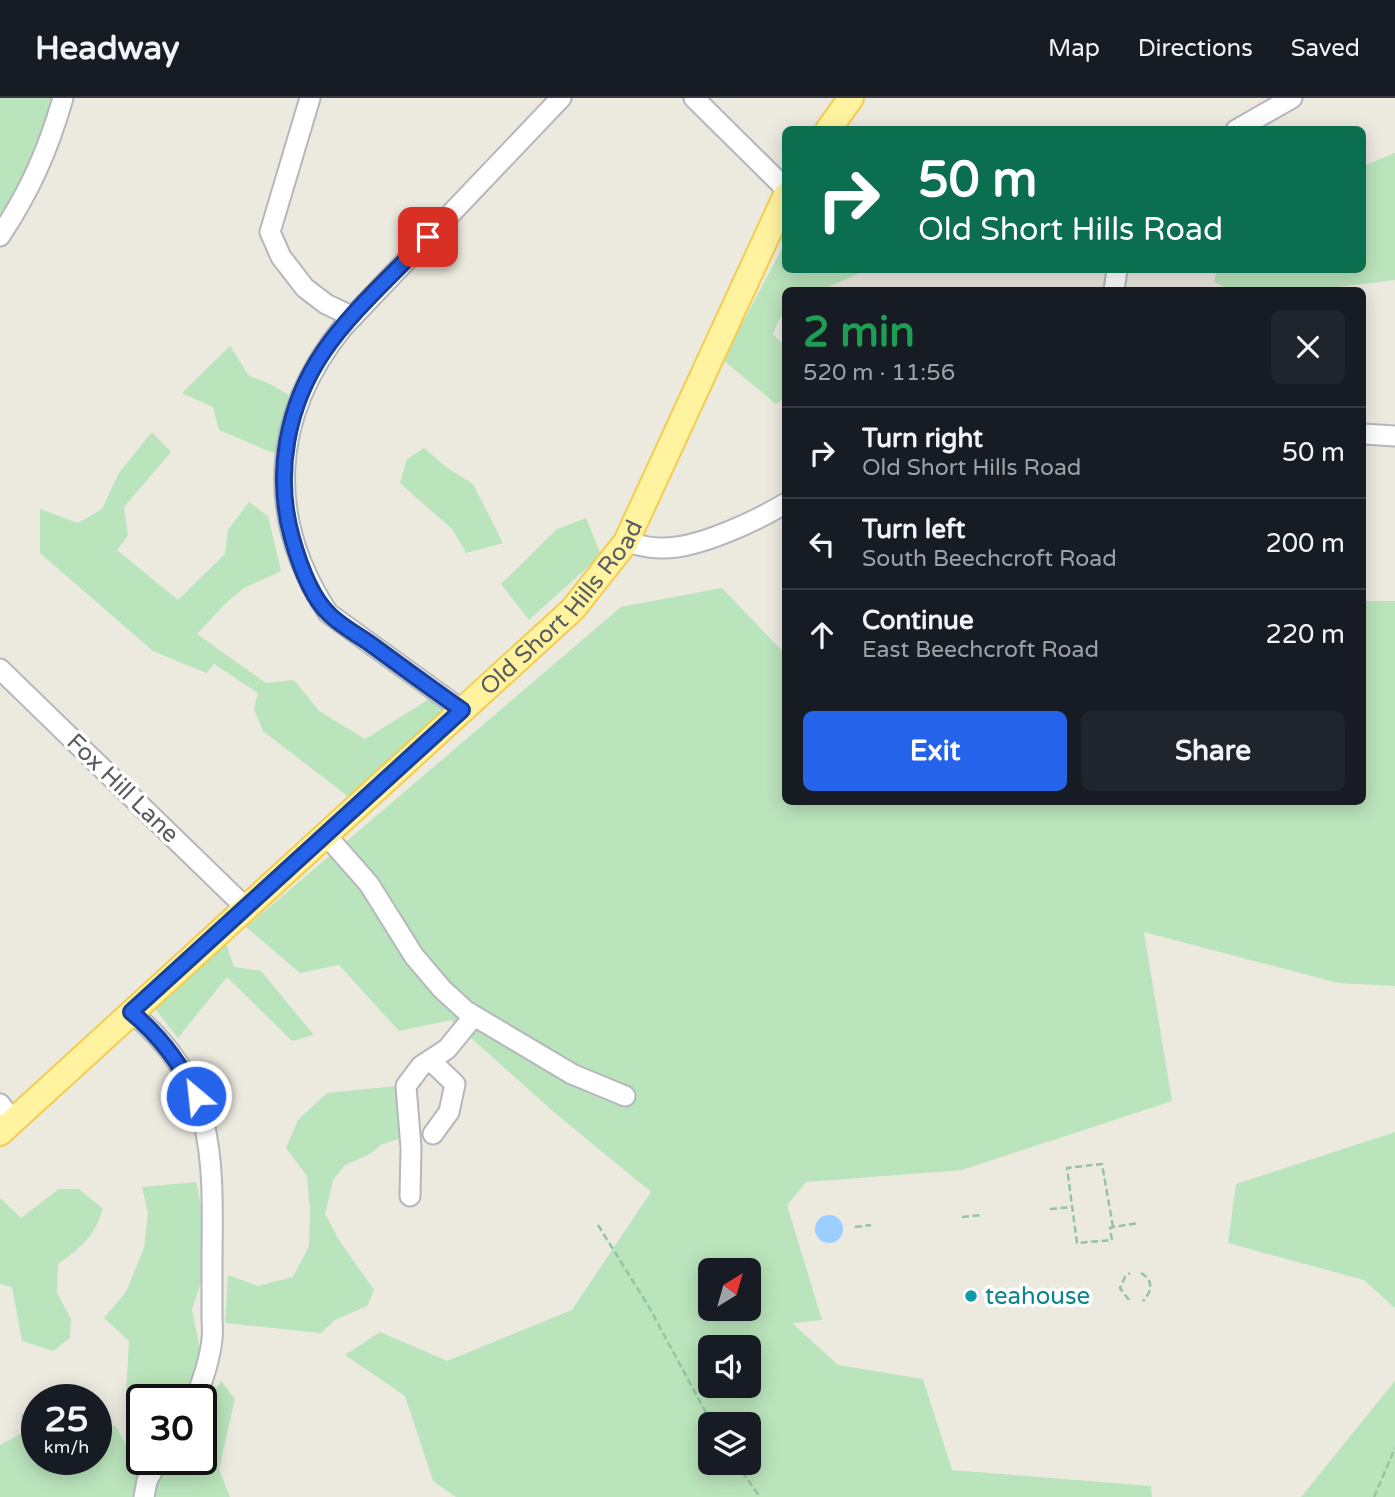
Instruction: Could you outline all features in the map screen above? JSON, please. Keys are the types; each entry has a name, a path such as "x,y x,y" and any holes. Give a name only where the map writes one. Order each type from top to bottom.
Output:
{"main road":[{"path":"831,126 851,98"},
{"name":"Old Short Hills Road","path":"4,1119 131,1012 573,610 626,542 782,204"}],"street":[{"path":"0,236 15,214 44,158 63,98"},
{"path":"310,98 270,232 281,257 305,288 326,304 353,317"},
{"path":"462,710 328,613 310,583 296,551 285,502 284,469 288,434 303,390 326,348 561,98"},
{"path":"694,98 782,184"},
{"path":"1243,126 1292,98"},
{"path":"1366,434 1395,436"},
{"path":"626,542 650,548 677,547 747,523 782,505"},
{"name":"Fox Hill Lane","path":"0,669 245,907"},
{"path":"326,834 369,884 414,956 442,989 474,1016 572,1074 625,1096"},
{"path":"131,1012 174,1057 196,1096 209,1138 212,1176 213,1336 201,1384"},
{"path":"410,1196 411,1148 406,1086 421,1066 447,1049 474,1016"},
{"path":"430,1060 455,1084 449,1112 433,1134"},
{"path":"144,1497 150,1475"}],"path":[{"path":"1102,1164 1113,1227 1110,1228 1112,1240 1077,1243 1073,1207 1068,1168 1102,1164"},
{"path":"1050,1209 1073,1207"},
{"path":"962,1217 983,1215"},
{"path":"1113,1227 1139,1223"},
{"path":"598,1225 649,1307 706,1412"},
{"path":"855,1227 871,1225"},
{"path":"1129,1300 1121,1288 1125,1277 1130,1273"},
{"path":"1141,1273 1149,1279 1150,1284 1148,1297 1143,1301"},
{"path":"1374,1497 1395,1448"},
{"path":"745,1475 761,1497"}],"green space":[{"path":"0,98 60,98 0,241"},
{"path":"1395,153 1395,280 1336,287 1223,287 1214,282 1216,273 1366,273 1366,165"},
{"path":"782,249 782,273 860,273 828,287 782,287 782,316 773,334 782,343 782,400 776,404 723,360"},
{"path":"230,346 249,376 289,395 276,454 219,430 213,407 182,393"},
{"path":"152,432 171,452 124,507 128,535 117,550 178,600 225,554 228,530 249,502 268,516 281,571 244,588 197,634 266,683 294,680 319,711 365,739 431,698 452,712 350,798 263,731 254,709 258,693 214,664 206,673 153,651 40,553 40,509 78,523 102,509 119,473"},
{"path":"424,448 446,467 473,484 503,543 466,553 453,530 400,483 407,459"},
{"path":"586,518 601,555 529,620 501,584 557,529"},
{"path":"722,588 782,651 782,805 1366,805 1366,601 1395,601 1395,986 1338,983 1144,932 1172,1101 962,1170 806,1182 787,1205 822,1320 792,1323 838,1365 923,1379 952,1470 1151,1486 1152,1497 456,1497 433,1481 405,1396 345,1355 380,1332 447,1361 572,1310 651,1192 555,1113 451,1020 399,1031 339,965 300,973 246,927 621,607"},
{"path":"224,937 234,967 261,971 314,1035 292,1041 227,977 178,1038 153,1006"},
{"path":"397,1086 402,1138 382,1144 370,1154 345,1165 333,1180 325,1214 339,1240 374,1290 367,1306 335,1320 321,1333 225,1323 228,1275 258,1286 293,1277 309,1246 307,1176 286,1148 298,1120 327,1093"},
{"path":"1395,1132 1395,1308 1364,1280 1228,1243 1236,1184"},
{"path":"196,1182 205,1223 203,1276 192,1310 200,1349 194,1384 126,1384 129,1341 104,1318 126,1292 144,1248 148,1213 142,1187"},
{"path":"59,1189 79,1189 103,1209 86,1241 58,1264 57,1293 71,1319 70,1338 53,1351 22,1341 12,1287 0,1284 0,1198 21,1218"},
{"path":"221,1381 235,1399 219,1469 230,1497 0,1497 0,1445 21,1434 21,1475 112,1475 112,1425 116,1427 126,1444 126,1475 217,1475 217,1387"},
{"path":"1395,1381 1395,1497 1301,1497"}],"water":[{"path":"829,1215 839,1219 843,1229 839,1239 829,1243 819,1239 815,1229 819,1219"}],"place":[{"name":"teahouse","path":"971,1296"}],"route":[{"path":"196,1096 186,1076 161,1040 131,1012 462,710 328,613 304,573 289,528 285,502 288,434 313,368 343,327 428,237"}]}
